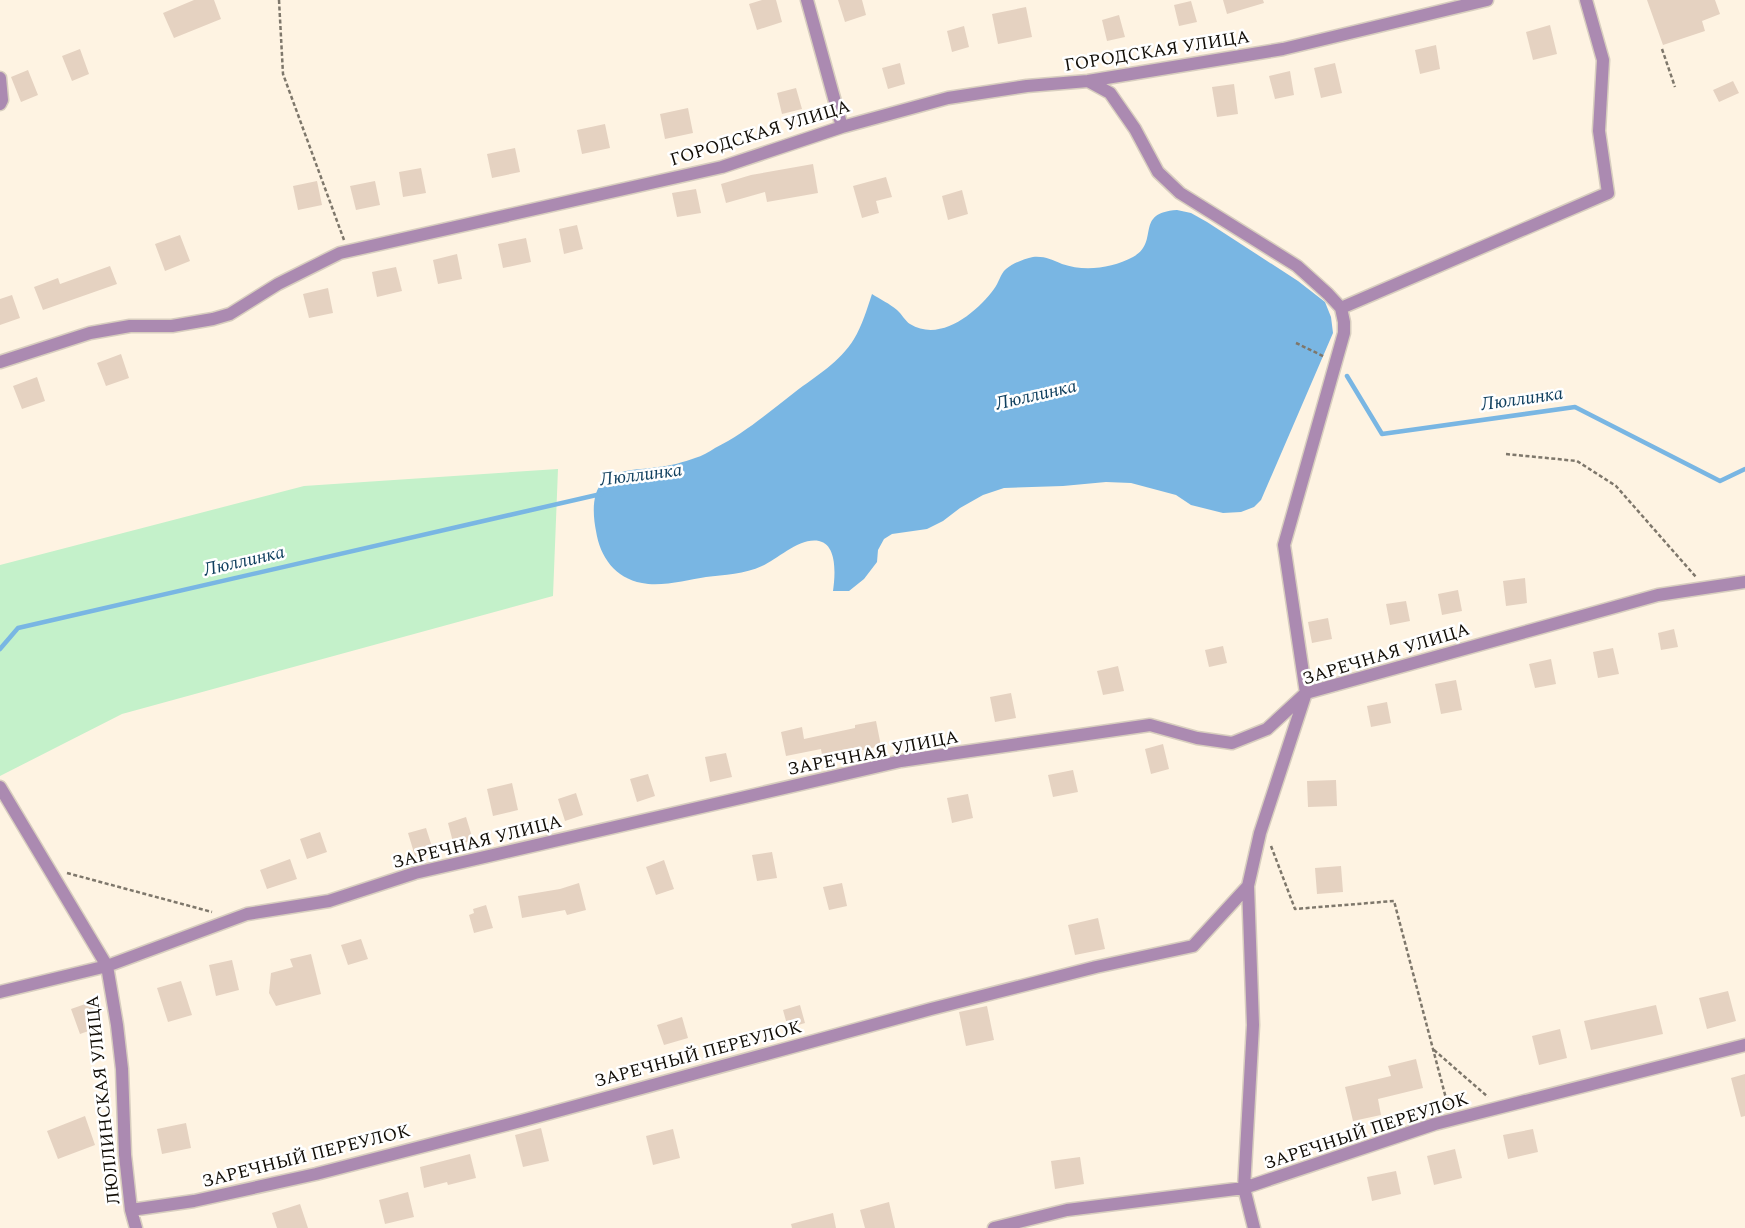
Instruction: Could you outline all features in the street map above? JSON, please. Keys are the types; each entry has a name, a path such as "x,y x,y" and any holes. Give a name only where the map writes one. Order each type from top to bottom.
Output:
{"street":[{"path":"807,0 842,126"},
{"name":"ГОРОДСКАЯ УЛИЦА","path":"0,362 90,333 130,326 172,326 213,319 230,314 278,284 340,253 722,166 842,126 948,98 1027,86 1088,81 1283,48 1488,0"},
{"path":"1341,308 1608,193 1599,131 1603,60 1586,0"},
{"path":"0,78 2,100 0,104"},
{"path":"1088,81 1110,93 1135,129 1158,172 1180,193 1297,266 1341,308 1344,322 1344,333 1284,545 1306,693 1263,826 1248,886 1253,1024 1244,1188 1254,1228"},
{"name":"ЗАРЕЧНАЯ УЛИЦА","path":"0,992 107,966 247,914 329,901 415,873 901,761 1150,725 1197,738 1232,743 1267,729 1306,693 1658,595 1745,582"},
{"name":"ЛЮЛЛИНСКАЯ УЛИЦА","path":"0,787 107,966 121,1060 125,1155 131,1210 136,1228"},
{"name":"ЗАРЕЧНЫЙ ПЕРЕУЛОК","path":"131,1210 194,1201 316,1174 521,1121 941,1006 1096,967 1194,946 1248,886"},
{"name":"ЗАРЕЧНЫЙ ПЕРЕУЛОК","path":"994,1228 1067,1210 1244,1188 1435,1124 1745,1046"}],"path":[{"path":"279,0 283,74 348,251"},
{"path":"1662,49 1675,87"},
{"path":"1296,343 1336,362"},
{"path":"1506,454 1577,461 1616,486 1705,588"},
{"path":"1263,826 1295,909 1394,901 1452,1120"},
{"path":"47,867 235,919"},
{"path":"1434,1050 1490,1099 1504,1107"}],"green space":[{"path":"558,469 553,596 122,714 0,776 0,565 304,486"}],"water":[{"path":"1177,210 1191,213 1207,222 1298,281 1325,302 1331,317 1333,333 1261,500 1254,507 1241,512 1223,513 1191,505 1176,495 1131,483 1106,482 1004,488 983,495 927,529 892,534 884,539 878,550 877,562 864,579 849,591 833,591 834,562 829,549 819,541 804,542 797,545 768,563 749,571 666,584 649,584 632,580 617,571 605,558 598,540 594,511 597,491 604,481 616,474 630,470 667,466 698,457 747,429 842,355 857,334 872,294 894,308 910,324 922,329 934,330 946,327 957,322 978,307 994,289 1004,271 1015,263 1037,257 1080,268 1098,268 1116,264 1133,257 1141,251 1155,216"}],"building":[{"path":"194,0 214,0 221,19 174,38 163,13"},
{"path":"762,0 776,0 782,22 757,30 749,4"},
{"path":"838,0 862,0 866,15 845,22"},
{"path":"1223,0 1263,0 1264,3 1227,14"},
{"path":"1647,0 1715,0 1720,14 1702,21 1705,31 1663,45"},
{"path":"1191,1 1197,22 1179,26 1174,5"},
{"path":"1026,7 1032,37 998,44 992,14"},
{"path":"1119,15 1125,37 1107,41 1102,20"},
{"path":"1550,25 1557,54 1533,60 1526,32"},
{"path":"964,26 969,47 952,52 947,31"},
{"path":"1436,45 1440,69 1420,74 1415,50"},
{"path":"80,49 89,74 72,81 62,56"},
{"path":"900,63 905,84 888,89 882,68"},
{"path":"1335,63 1342,93 1321,98 1314,68"},
{"path":"28,70 38,95 21,102 11,77"},
{"path":"1290,71 1294,95 1275,99 1269,76"},
{"path":"1733,81 1739,93 1719,102 1713,90"},
{"path":"1234,84 1238,114 1217,117 1212,87"},
{"path":"796,88 802,109 782,114 777,93"},
{"path":"688,108 693,133 665,139 660,114"},
{"path":"605,124 610,148 582,154 577,130"},
{"path":"515,148 520,172 492,178 487,154"},
{"path":"813,164 818,193 767,202 765,192 726,203 721,184 751,175"},
{"path":"421,168 426,193 403,197 399,172"},
{"path":"886,177 892,197 876,201 879,213 862,218 853,186"},
{"path":"317,181 322,205 298,210 293,186"},
{"path":"375,181 380,205 356,210 350,186"},
{"path":"696,189 701,213 677,217 672,193"},
{"path":"962,190 968,214 948,220 942,196"},
{"path":"577,225 583,249 564,254 559,229"},
{"path":"180,235 190,261 165,271 155,244"},
{"path":"526,238 531,262 503,268 498,244"},
{"path":"457,254 462,279 438,284 433,260"},
{"path":"110,266 117,284 43,310 34,287 58,278 60,284"},
{"path":"396,267 402,291 377,297 372,272"},
{"path":"328,288 333,313 309,318 303,294"},
{"path":"12,295 20,318 0,325 0,299"},
{"path":"121,354 129,378 106,386 97,363"},
{"path":"37,377 45,401 22,409 13,386"},
{"path":"1525,578 1527,603 1506,606 1503,581"},
{"path":"1458,590 1462,611 1442,615 1438,594"},
{"path":"1406,601 1410,621 1390,625 1386,604"},
{"path":"1328,618 1332,639 1312,643 1308,622"},
{"path":"1674,629 1678,647 1661,650 1658,633"},
{"path":"1223,646 1227,663 1209,667 1205,650"},
{"path":"1613,648 1619,674 1598,678 1593,652"},
{"path":"1551,659 1556,684 1535,688 1529,664"},
{"path":"1118,666 1124,691 1103,695 1097,671"},
{"path":"1456,680 1462,710 1441,714 1435,684"},
{"path":"1011,693 1016,718 995,722 990,697"},
{"path":"1387,702 1391,723 1371,727 1367,706"},
{"path":"876,721 881,746 844,754 845,756 823,761 821,749 786,756 781,732 802,727 804,739 855,728 855,725"},
{"path":"1163,744 1169,769 1151,774 1145,749"},
{"path":"726,753 732,777 710,782 705,757"},
{"path":"1073,770 1078,792 1053,797 1048,775"},
{"path":"648,774 655,796 637,802 630,779"},
{"path":"1336,780 1337,806 1308,807 1307,781"},
{"path":"512,783 518,810 493,816 487,789"},
{"path":"576,793 583,815 565,821 558,799"},
{"path":"968,794 973,818 952,823 947,798"},
{"path":"466,817 473,840 454,846 448,823"},
{"path":"426,828 433,850 415,856 408,833"},
{"path":"320,832 327,852 307,859 300,839"},
{"path":"772,852 777,878 757,881 752,855"},
{"path":"290,859 297,879 267,889 260,870"},
{"path":"664,860 674,889 656,895 646,867"},
{"path":"1341,866 1343,892 1317,894 1315,868"},
{"path":"579,883 586,910 567,915 565,910 522,918 518,896 560,889"},
{"path":"842,883 847,906 829,910 823,887"},
{"path":"486,905 493,928 474,933 469,915 474,913 473,909"},
{"path":"1098,918 1105,949 1075,955 1068,925"},
{"path":"361,939 368,959 348,965 341,945"},
{"path":"311,954 321,994 276,1006 269,993 271,973 293,967 290,959"},
{"path":"232,960 239,990 216,996 209,965"},
{"path":"181,981 192,1015 168,1022 157,988"},
{"path":"1728,991 1736,1021 1707,1029 1699,998"},
{"path":"91,1002 100,1027 80,1034 71,1009"},
{"path":"800,1005 805,1023 788,1028 783,1010"},
{"path":"1656,1005 1663,1034 1591,1050 1584,1021"},
{"path":"987,1006 994,1040 966,1046 959,1012"},
{"path":"682,1017 688,1038 664,1045 657,1025"},
{"path":"1560,1029 1567,1058 1539,1065 1532,1036"},
{"path":"1416,1059 1423,1088 1378,1099 1381,1115 1353,1121 1345,1087 1391,1076 1388,1066"},
{"path":"1745,1074 1745,1116 1741,1117 1731,1078"},
{"path":"85,1116 95,1145 58,1159 47,1131"},
{"path":"186,1123 191,1148 162,1154 157,1129"},
{"path":"541,1128 549,1161 523,1167 515,1135"},
{"path":"673,1129 680,1158 653,1165 646,1136"},
{"path":"1533,1129 1538,1152 1508,1159 1503,1135"},
{"path":"1455,1149 1462,1178 1434,1185 1427,1156"},
{"path":"470,1154 476,1178 448,1185 447,1182 424,1188 420,1167"},
{"path":"1080,1157 1084,1184 1055,1189 1051,1161"},
{"path":"1396,1171 1401,1194 1372,1201 1367,1177"},
{"path":"408,1192 414,1217 385,1224 379,1200"},
{"path":"889,1202 895,1228 865,1228 860,1210"},
{"path":"300,1204 308,1228 277,1228 272,1213"},
{"path":"833,1213 836,1228 792,1228 791,1224"}],"waterway":[{"name":"Люллинка","path":"1347,376 1382,434 1575,407 1720,481 1745,469"},
{"name":"Люллинка","path":"0,649 18,628 601,494"}]}
